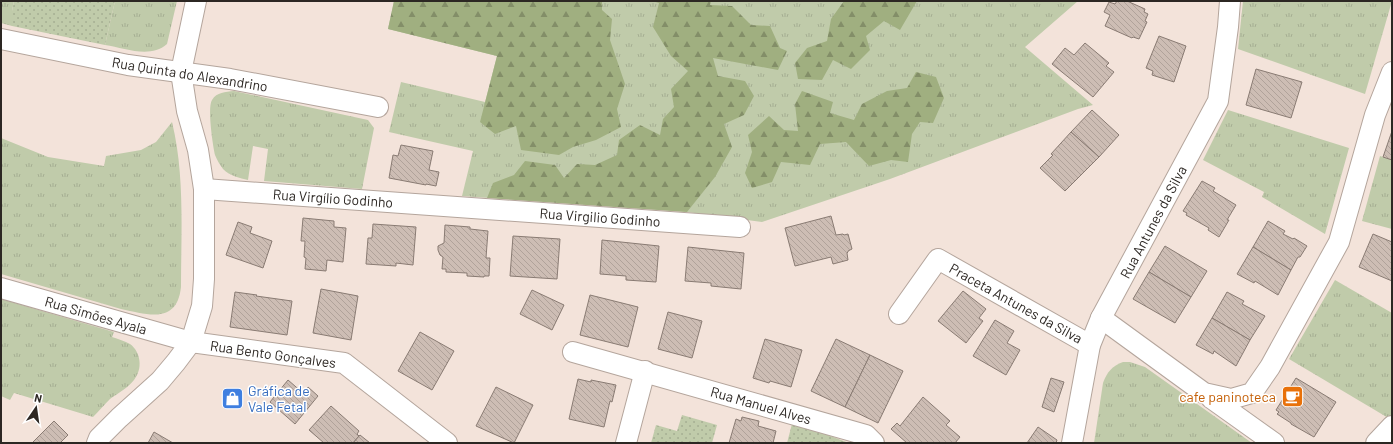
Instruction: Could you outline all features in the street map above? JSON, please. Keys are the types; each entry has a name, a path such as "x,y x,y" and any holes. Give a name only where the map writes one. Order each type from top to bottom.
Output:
{"street":[{"path":"97,443 119,418 160,381 191,342 202,306 204,279 204,189 198,150 187,111 181,72 196,1"},
{"name":"Rua Antunes da Silva","path":"1072,443 1090,345 1101,318 1218,101 1230,1"},
{"name":"Rua Quinta do Alexandrino","path":"1,39 128,65 238,80 378,107"},
{"path":"1204,393 1231,399 1252,393 1270,367 1339,242 1375,115 1392,72"},
{"name":"Rua Virgílio Godinho","path":"204,189 461,208"},
{"name":"Rua Virgilio Godinho","path":"461,208 740,227"},
{"name":"Praceta Antunes da Silva","path":"900,314 938,259 1090,345"},
{"name":"Rua Simões Ayala","path":"1,288 191,342"},
{"path":"1101,318 1274,443"},
{"name":"Rua Bento Gonçalves","path":"191,342 344,363 447,443"},
{"name":"Rua Manuel Alves","path":"573,352 645,371 866,435 874,443"},
{"path":"626,443 645,371"},
{"path":"1376,443 1392,426"}],"green space":[{"path":"1,1 14,1 12,26 1,23"},
{"path":"14,1 115,1 105,45 12,26"},
{"path":"115,1 177,1 167,44 153,51 145,52 105,45"},
{"path":"394,1 1078,1 1025,47 1093,105 1078,109 890,179 762,222 687,212 462,196 473,151 389,132 401,82 485,102 497,56 388,29"},
{"path":"394,1 602,1 602,10 612,19 610,40 625,84 617,109 621,127 596,140 573,147 559,155 521,150 516,126 495,134 480,122 497,56 388,29"},
{"path":"652,1 711,1 710,5 732,6 751,25 770,26 780,48 787,51 778,70 713,58 718,76 745,81 754,96 744,115 724,124 732,147 715,177 687,212 487,198 493,183 514,175 525,161 555,165 564,178 577,164 595,165 617,155 619,140 640,125 660,135 663,119 674,107 671,89 688,71 671,56 653,27 659,3"},
{"path":"844,1 917,1 900,30 884,21 866,36 870,50 851,69 833,60 822,80 798,79 795,63 807,48 827,41 831,19"},
{"path":"1243,1 1392,1 1365,94 1238,49"},
{"path":"916,72 936,77 944,98 933,123 920,122 912,134 908,162 891,160 869,166 846,142 820,144 810,165 781,162 772,182 752,188 745,173 752,152 748,135 769,116 784,130 798,131 795,104 802,91 833,102 830,113 854,120 862,104 887,91 907,88"},
{"path":"234,91 368,120 374,128 362,189 264,181 268,149 253,146 248,180 235,176 223,169 215,155 210,111 214,97 224,92"},
{"path":"1228,110 1349,148 1325,234 1262,197 1264,192 1203,160"},
{"path":"172,122 181,183 181,287 174,307 168,312 160,314 142,313 121,309 1,274 1,138 48,157 104,166 106,156 141,150 156,142"},
{"path":"1380,156 1392,160 1392,229 1362,221"},
{"path":"1335,280 1392,313 1392,417 1390,419 1289,359"},
{"path":"1,299 114,332 112,337 130,344 137,351 140,366 137,376 129,386 110,399 93,417 14,393 10,400 1,396"},
{"path":"1123,362 1130,362 1145,367 1252,443 1094,443 1103,383 1110,370"},
{"path":"682,415 717,425 712,443 651,443 656,425 677,431"},
{"path":"792,424 820,432 849,443 787,443"}],"building":[{"path":"1117,1 1127,1 1145,9 1144,12 1148,14 1145,21 1147,22 1139,39 1132,38 1105,26 1110,15 1104,12 1109,2 1115,4"},
{"path":"1159,36 1186,46 1174,82 1152,75 1153,71 1146,68"},
{"path":"1085,43 1109,63 1106,66 1114,72 1093,97 1052,64 1065,48 1074,55"},
{"path":"1256,69 1302,82 1291,118 1246,105"},
{"path":"1092,110 1119,135 1099,157 1071,132"},
{"path":"1392,131 1392,160 1383,157"},
{"path":"1071,132 1099,157 1065,191 1040,168 1053,155 1051,154"},
{"path":"401,145 433,151 429,170 439,172 436,186 389,178 393,155 398,156"},
{"path":"1202,181 1215,188 1213,191 1236,205 1219,237 1208,230 1209,228 1186,215 1187,213 1183,211"},
{"path":"831,216 836,235 848,234 852,249 847,253 848,260 833,264 831,257 795,266 785,228"},
{"path":"303,218 334,221 334,227 346,228 343,262 327,260 326,271 305,269 305,241 301,241"},
{"path":"1268,221 1285,231 1283,234 1293,239 1294,238 1307,246 1300,257 1298,257 1291,270 1253,247"},
{"path":"238,222 252,227 250,233 272,241 263,268 226,255"},
{"path":"373,224 416,227 413,265 396,263 396,266 366,264 368,238 372,238"},
{"path":"445,225 470,227 470,229 488,231 486,258 490,258 489,276 467,276 467,273 446,272 446,269 442,269 443,257 440,255 438,246 444,243"},
{"path":"1373,234 1392,242 1392,281 1359,267"},
{"path":"513,236 560,239 557,279 510,276"},
{"path":"602,240 659,246 656,282 626,280 626,276 600,274"},
{"path":"1165,246 1207,271 1191,297 1149,272"},
{"path":"688,247 744,253 741,289 711,286 711,283 685,281"},
{"path":"1253,247 1291,270 1278,295 1255,281 1254,283 1237,274"},
{"path":"1149,272 1191,297 1175,323 1133,299"},
{"path":"321,289 358,296 351,340 313,333"},
{"path":"532,290 564,305 552,330 520,314"},
{"path":"963,291 986,309 979,318 983,321 966,343 938,321"},
{"path":"235,292 292,301 287,335 230,327"},
{"path":"1227,292 1244,301 1242,304 1265,316 1250,340 1212,318"},
{"path":"590,295 638,307 628,347 580,335"},
{"path":"668,312 702,321 692,358 658,349"},
{"path":"1212,318 1250,340 1236,366 1214,351 1213,354 1196,345"},
{"path":"995,320 1014,331 1007,343 1020,350 1006,375 973,356"},
{"path":"420,332 454,351 432,390 398,371"},
{"path":"765,339 802,350 791,387 753,378"},
{"path":"836,339 870,355 845,407 811,391"},
{"path":"870,355 903,371 878,423 845,407"},
{"path":"1051,378 1064,382 1054,412 1042,407"},
{"path":"1296,378 1336,402 1314,437 1277,414 1279,412 1276,410"},
{"path":"578,379 616,385 612,402 610,401 604,427 569,419"},
{"path":"288,380 303,393 308,387 318,396 295,424 270,402"},
{"path":"496,387 533,405 514,443 476,426"},
{"path":"923,397 950,421 946,425 960,437 955,443 907,443 891,429 897,423 900,426"},
{"path":"331,406 359,431 357,434 359,436 353,443 324,443 309,430"},
{"path":"742,417 759,421 758,426 776,431 773,443 729,443 736,419 741,421"},
{"path":"54,421 68,435 60,443 32,443"},
{"path":"1038,427 1057,440 1056,443 1027,443"},
{"path":"154,432 173,443 148,443"},
{"path":"360,435 370,443 353,443"}],"place":[{"name":"cafe paninoteca","path":"1292,396"},
{"name":"Gráfica de Vale Fetal","path":"233,398"}]}
